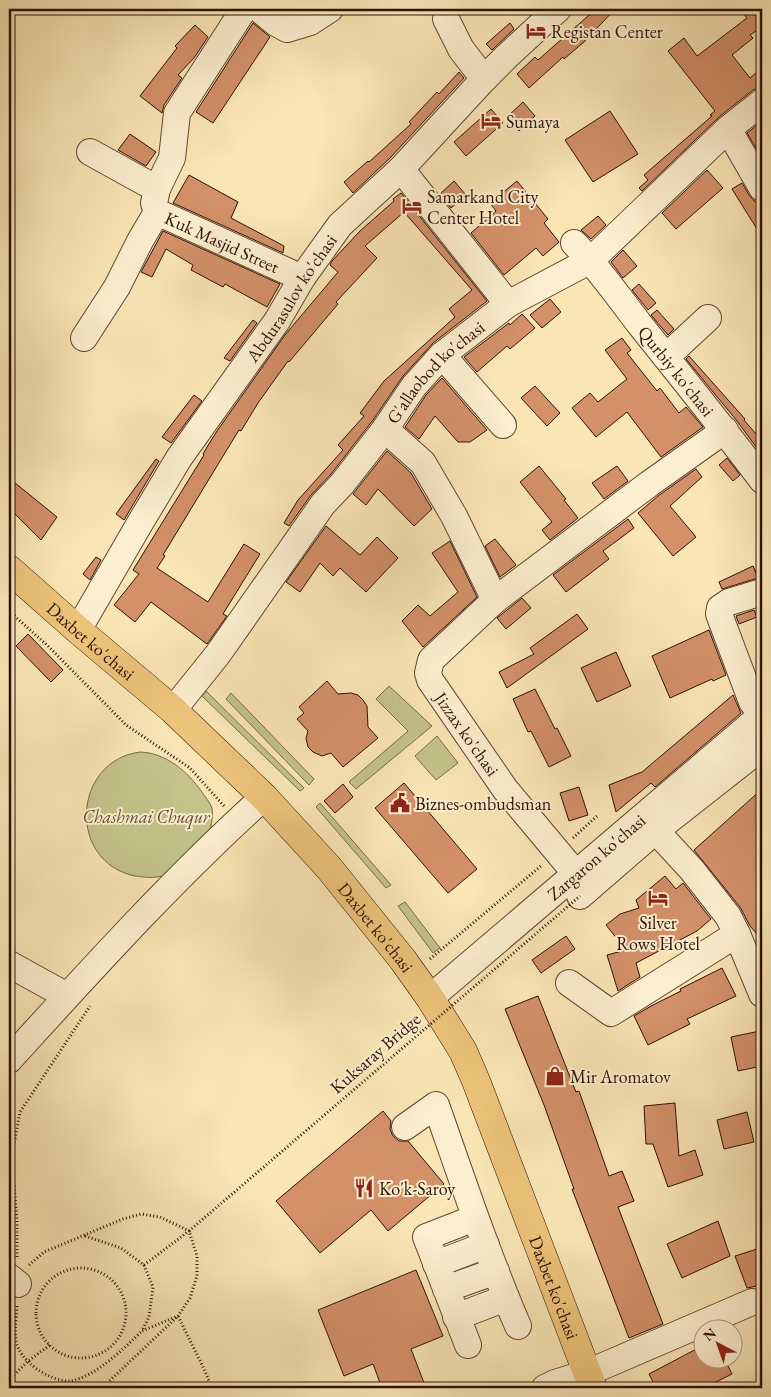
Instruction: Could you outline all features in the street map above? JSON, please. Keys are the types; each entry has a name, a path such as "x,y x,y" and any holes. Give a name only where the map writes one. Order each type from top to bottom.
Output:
{"main road":[{"name":"Daxbet ko'chasi","path":"9,569 173,710 264,797 353,896 413,974 463,1051 590,1380"}],"street":[{"name":"Kuk Masjid Street","path":"244,9 177,112 172,158 157,200 302,278"},
{"path":"259,9 276,23 287,29 310,22 330,9"},
{"name":"Abdurasulov ko'chasi","path":"78,630 179,458 277,321 302,278 340,225 402,169 506,56 558,9"},
{"path":"446,19 461,49 484,79"},
{"name":"G'allaobod ko'chasi","path":"173,710 218,654 323,504 342,484 414,386 442,355 508,304 583,251 728,128 762,102"},
{"path":"728,128 762,188"},
{"path":"84,338 117,287 140,241 157,200 90,152"},
{"path":"402,169 508,304"},
{"name":"Qurbiy ko'chasi","path":"583,251 725,430 762,480"},
{"path":"666,357 708,318"},
{"path":"442,355 503,425"},
{"path":"384,429 423,464 454,516 495,600 725,430"},
{"path":"762,592 729,602 720,608 719,614 752,702 762,715"},
{"name":"Jizzax ko'chasi","path":"495,600 431,660 428,673 430,680 505,788 557,852 578,885"},
{"name":"Zargaron ko'chasi","path":"430,998 578,885 649,824 762,715"},
{"path":"762,747 649,824 692,870 728,916 762,994"},
{"path":"9,1060 161,896 264,797"},
{"path":"569,983 611,1013 737,934"},
{"path":"9,964 67,996"},
{"path":"405,1127 436,1106 475,1218 518,1326"},
{"path":"468,1345 426,1237 475,1218"},
{"path":"436,1264 486,1245"},
{"path":"446,1289 496,1271"},
{"path":"456,1317 506,1298"},
{"path":"544,1388 555,1382 590,1380 752,1302"}],"path":[{"path":"9,611 48,646 126,725 190,768 233,816 242,817"},
{"path":"413,974 597,816"},
{"name":"Kuksaray Bridge","path":"144,1265 189,1231 578,885"},
{"path":"85,1236 121,1248 144,1265 153,1287 149,1317 142,1331 116,1356 92,1373 69,1381 48,1377 27,1362 22,1356 14,1338 13,1281 17,1220 14,1185 10,1166 20,1112 95,1000"},
{"path":"13,1281 44,1252 123,1219 141,1214 160,1217 189,1231 197,1256 197,1276 190,1298 178,1316 102,1388"},
{"path":"79,1268 94,1269 107,1276 118,1286 124,1300 126,1314 123,1329 116,1342 104,1351 91,1356 76,1357 62,1353 50,1345 41,1333 37,1318 37,1304 43,1290 52,1278 65,1271 79,1268"},
{"path":"142,1331 178,1316"},
{"path":"178,1316 212,1388"},
{"path":"9,1380 27,1362 50,1345"}],"green space":[{"path":"389,686 432,726 356,789 349,782 408,731 376,699"},
{"path":"206,691 304,788 300,791 202,696"},
{"path":"231,693 314,779 309,785 226,699"},
{"path":"437,736 458,763 436,780 415,756"},
{"name":"Chashmai Chuqur","path":"140,752 159,756 183,770 196,784 212,808 208,838 170,872 158,877 135,876 113,867 98,852 89,833 86,812 91,791 101,773 117,759"},
{"path":"320,803 391,885 386,888 316,807"},
{"path":"405,902 440,948 433,953 398,906"}],"building":[{"path":"596,9 615,9 584,42 564,59 563,57 529,88 517,74 535,57 538,60"},
{"path":"740,9 762,9 762,39 756,31 750,35 753,38 732,55 750,78 762,68 762,87 753,90 719,117 642,191 639,188 648,180 644,175 712,116 710,115 715,111 668,51 684,38 697,56 747,18"},
{"path":"253,23 270,37 213,123 196,112"},
{"path":"510,23 514,29 492,50 486,44"},
{"path":"195,25 208,37 194,58 178,75 182,78 164,105 162,113 140,96 177,48 175,46"},
{"path":"459,72 464,78 390,158 353,193 344,182 411,124 409,122"},
{"path":"523,102 535,116 519,131 507,117"},
{"path":"491,109 503,123 466,156 454,142"},
{"path":"610,111 638,154 593,182 565,140"},
{"path":"756,126 762,133 762,158 747,133"},
{"path":"130,134 156,152 146,166 118,150"},
{"path":"707,170 723,188 676,229 662,213"},
{"path":"189,175 238,202 231,218 284,246 283,253 173,203"},
{"path":"454,181 466,195 451,208 440,194"},
{"path":"517,181 548,219 544,223 559,242 543,256 536,248 504,275 471,233 496,211 490,203"},
{"path":"742,183 754,201 762,203 762,237 732,189"},
{"path":"401,193 487,301 433,343 403,376 373,420 331,474 311,495 289,526 284,523 298,500 343,450 338,445 364,416 360,413 384,381 455,317 449,309 472,290 404,212 365,246 377,258 336,302 338,304 288,361 258,403 220,461 157,568 208,602 244,544 260,554 223,614 227,616 207,644 151,602 135,622 114,605 139,574 133,570 204,455 207,447 285,335 338,272 330,265 332,261 360,231"},
{"path":"598,216 606,225 591,239 581,230"},
{"path":"163,231 280,284 267,307 225,284 223,287 191,270 193,265 166,249 152,277 141,272"},
{"path":"623,250 637,266 623,278 611,262"},
{"path":"639,284 656,303 648,310 632,290"},
{"path":"550,299 561,312 542,328 530,315"},
{"path":"657,310 674,329 668,335 651,315"},
{"path":"522,314 535,328 510,349 507,346 477,372 464,357 509,323 510,325"},
{"path":"253,320 257,323 230,361 224,358"},
{"path":"622,338 631,350 627,353 657,391 660,388 679,413 686,407 703,427 661,457 627,412 596,437 572,408 590,393 598,402 627,379 605,350"},
{"path":"689,356 762,441 762,455 737,421 686,359"},
{"path":"442,378 487,430 470,442 458,442 435,416 419,439 405,427 426,395"},
{"path":"535,386 560,413 547,426 521,398"},
{"path":"194,395 202,401 171,443 162,437"},
{"path":"387,451 411,473 432,509 414,526 378,489 366,505 353,494"},
{"path":"727,458 740,475 733,481 719,465"},
{"path":"156,459 159,461 124,520 116,514"},
{"path":"539,466 566,499 564,500 578,518 550,540 542,530 552,522 520,482"},
{"path":"617,466 628,481 604,499 592,483"},
{"path":"696,469 702,477 670,506 696,537 673,556 638,513"},
{"path":"9,478 57,517 41,540 9,508"},
{"path":"628,519 634,528 603,551 609,559 566,592 553,575"},
{"path":"326,526 360,555 377,537 398,558 366,592 340,568 333,576 320,563 300,592 286,582"},
{"path":"495,539 516,565 500,577 485,546"},
{"path":"450,541 477,597 423,647 402,621 418,605 430,616 458,592 432,553"},
{"path":"96,557 101,560 90,580 83,574"},
{"path":"753,566 758,578 722,589 719,582"},
{"path":"522,598 531,608 506,629 497,618"},
{"path":"754,610 757,617 739,624 736,616"},
{"path":"577,614 588,629 507,688 499,672 534,654 530,648"},
{"path":"709,630 726,675 713,681 712,679 670,698 652,656"},
{"path":"28,634 63,670 51,682 16,646"},
{"path":"616,652 631,686 597,702 581,668"},
{"path":"327,681 338,694 351,693 358,695 363,700 367,706 368,727 378,738 343,767 331,753 322,756 313,752 308,747 306,738 308,731 297,719 304,713 299,707"},
{"path":"535,689 571,756 549,767 531,731 528,732 513,699"},
{"path":"733,695 741,713 655,787 651,783 616,812 609,785 642,772"},
{"path":"404,783 477,869 448,893 375,808"},
{"path":"343,784 353,797 335,813 324,801"},
{"path":"579,787 588,815 569,821 560,793"},
{"path":"762,789 762,940 750,926 740,907 694,850"},
{"path":"665,876 676,889 683,883 711,919 697,931 636,963 640,977 618,991 607,955 626,950 606,925 620,914 639,908 636,900"},
{"path":"566,936 575,949 541,973 532,960"},
{"path":"722,968 736,996 687,1019 690,1024 648,1045 634,1016 681,991 680,989"},
{"path":"538,996 576,1092 579,1091 609,1176 622,1171 634,1201 618,1207 663,1324 629,1338 572,1189 574,1189 544,1105 505,1009"},
{"path":"760,1031 762,1066 738,1071 731,1037"},
{"path":"675,1103 679,1156 695,1150 703,1175 668,1187 653,1144 646,1144 644,1106"},
{"path":"383,1111 391,1121 390,1129 393,1136 399,1141 408,1141 444,1184 388,1231 371,1210 320,1253 276,1201"},
{"path":"747,1112 754,1142 724,1149 717,1120"},
{"path":"718,1221 730,1256 682,1278 667,1244"},
{"path":"757,1249 762,1262 762,1285 747,1288 735,1256"},
{"path":"416,1270 443,1336 411,1349 426,1388 382,1388 373,1364 344,1376 318,1310"},
{"path":"694,1350 694,1370 730,1370 732,1374 704,1388 656,1388 649,1374"}],"place":[{"name":"Registan Center","path":"536,31"},
{"name":"Sumaya","path":"491,121"},
{"name":"Samarkand City Center Hotel","path":"412,206"},
{"name":"Biznes-ombudsman","path":"400,803"},
{"name":"Silver Rows Hotel","path":"658,898"},
{"name":"Mir Aromatov","path":"555,1076"},
{"name":"Ko'k-Saroy","path":"364,1188"}]}
